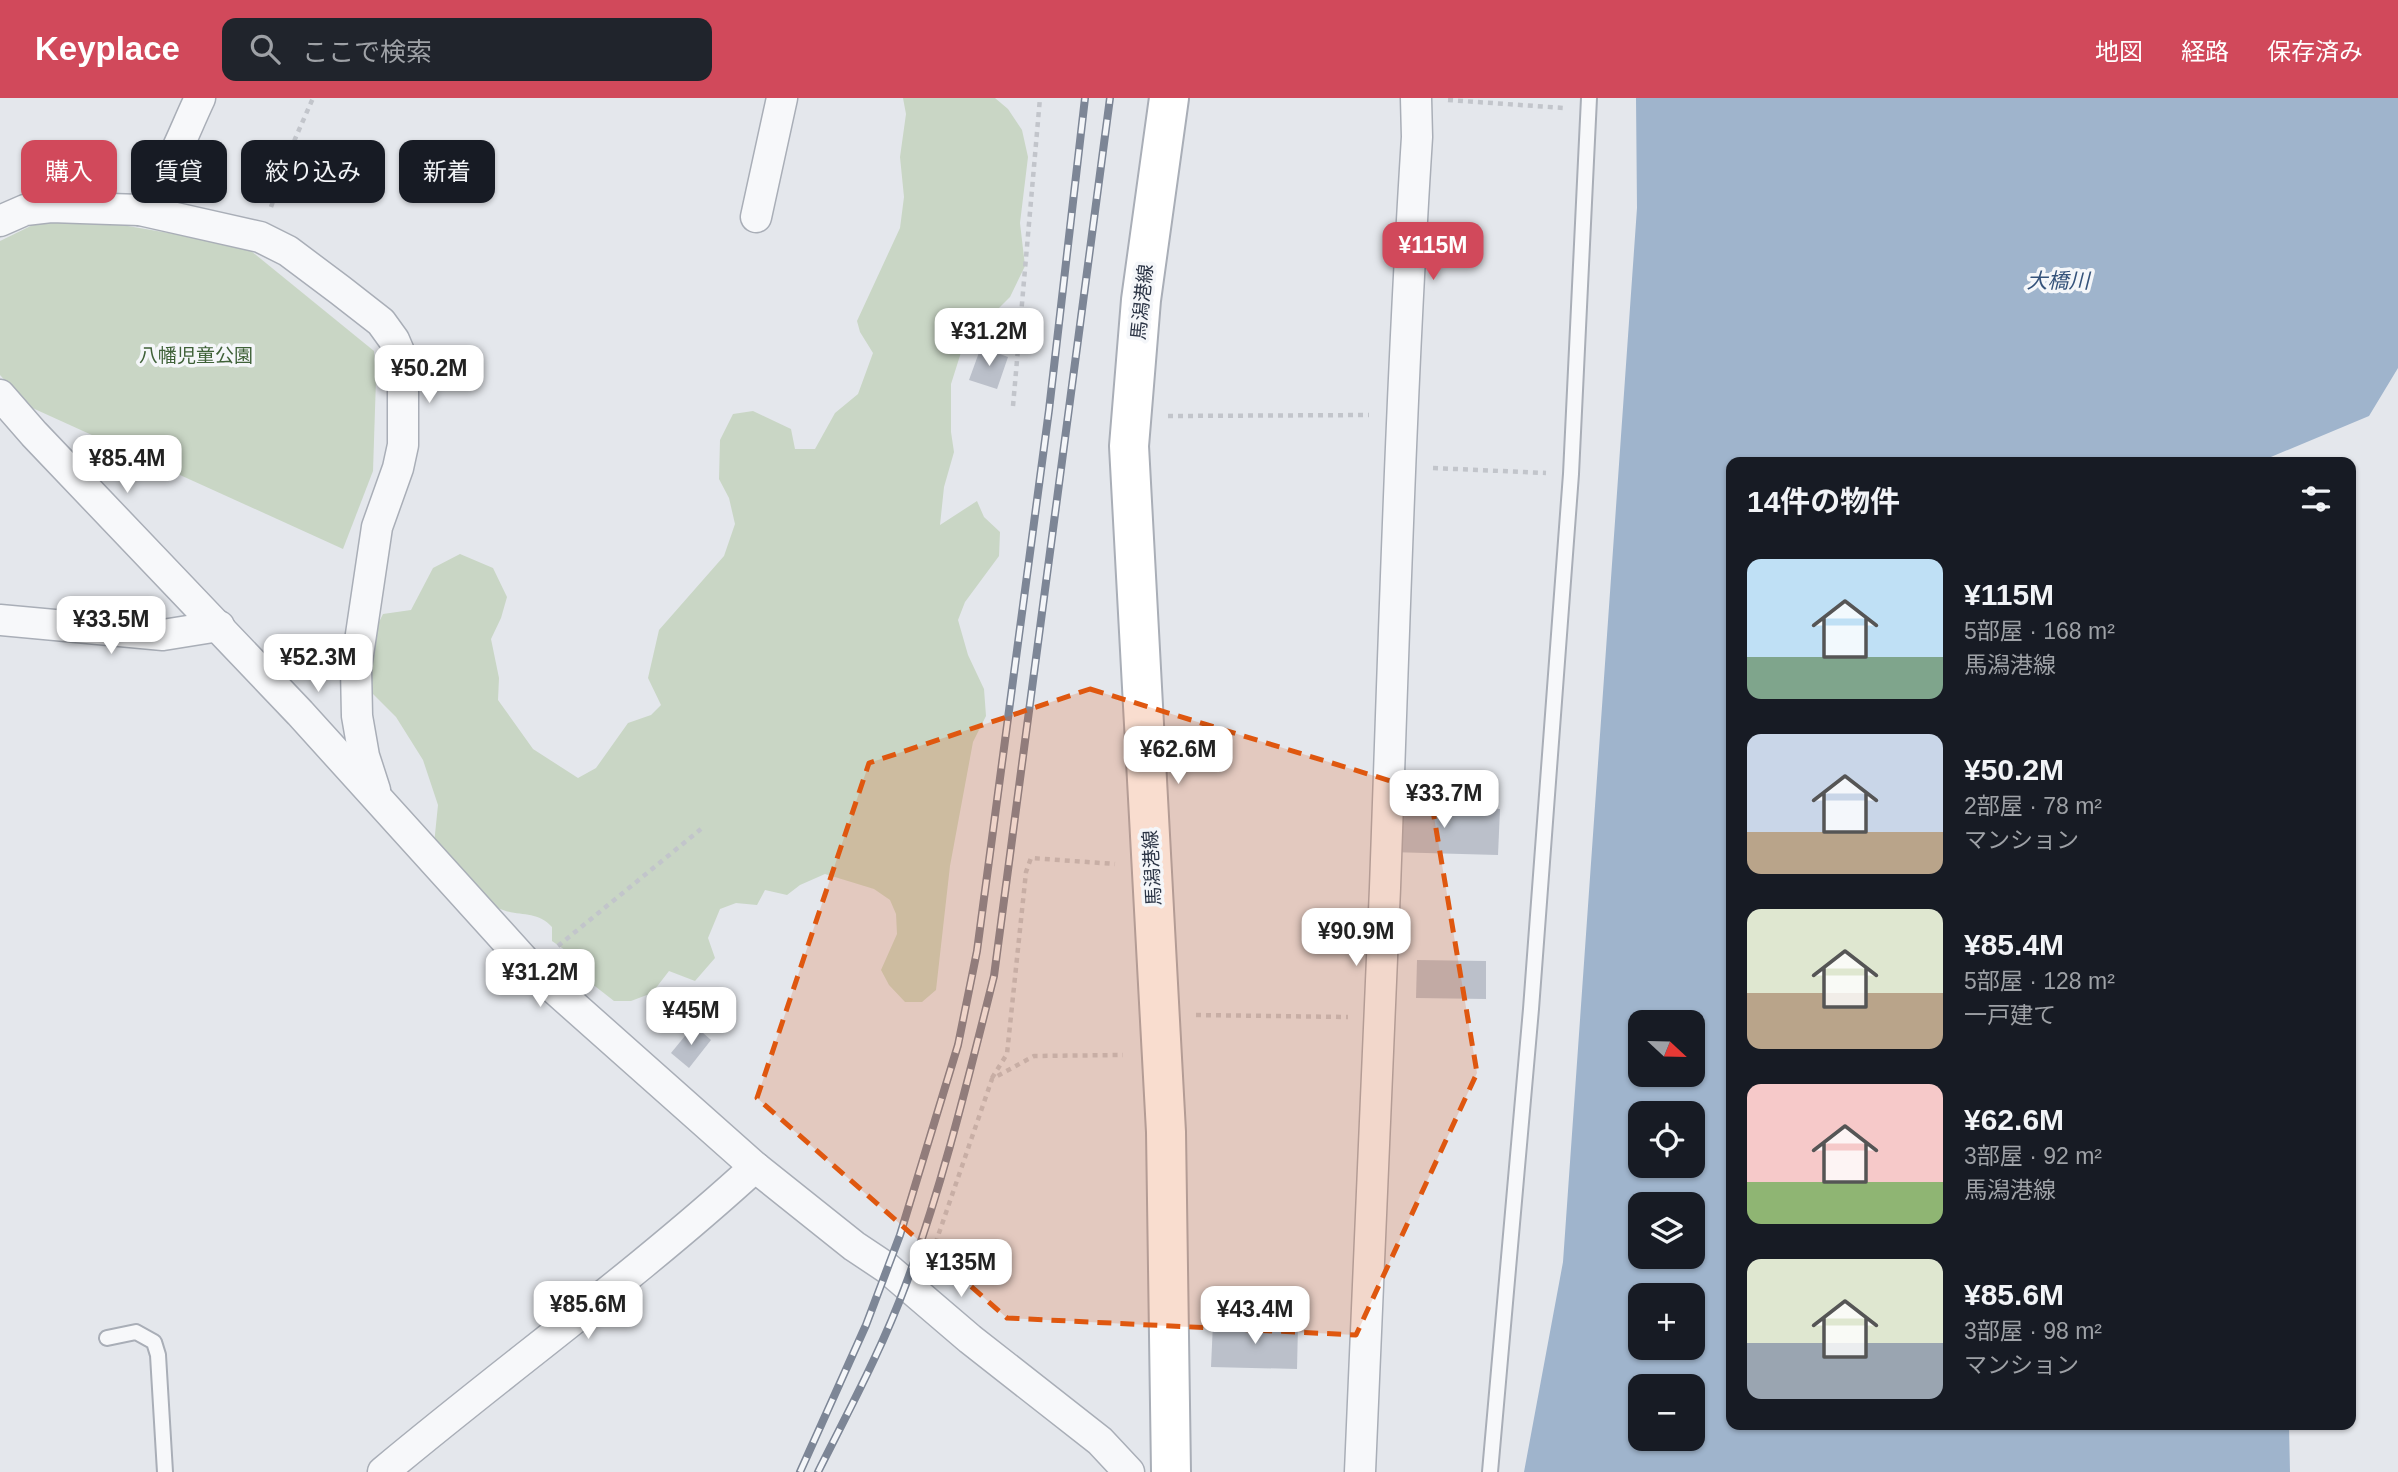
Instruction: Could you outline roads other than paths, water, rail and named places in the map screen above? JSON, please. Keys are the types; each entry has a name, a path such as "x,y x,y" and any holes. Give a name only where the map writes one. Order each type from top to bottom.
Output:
{"main road":[{"name":"馬潟港線","path":"1169,98 1142,300 1129,446 1166,1132 1171,1472"}],"street":[{"path":"140,210 155,193 165,175 200,98"},
{"path":"756,217 782,98"},
{"path":"1360,1472 1372,1143 1380,1017 1401,415 1417,137 1416,98"},
{"path":"0,221 25,210 51,207 140,210 260,237 288,251 381,322 394,340 402,361 402,445 398,468 377,527 356,668 357,716 364,756 377,798"},
{"path":"0,396 34,435 219,626 531,968 755,1167 854,1246 887,1268 981,1348 1100,1441 1129,1472"},
{"path":"0,620 163,635 219,626"},
{"path":"383,1472 427,1434 608,1294 755,1167"}],"lane":[{"path":"1490,1472 1531,1009 1571,474 1589,104"},
{"path":"107,1338 136,1332 154,1342 159,1354 165,1472"}],"water":[{"name":"大橋川","path":"1636,98 2398,98 2398,368 2369,416 2271,457 1726,457 1726,1430 2289,1430 2290,1472 1524,1472 1563,1262 1637,208"}],"railway":[{"path":"800,1472 866,1325 900,1235 958,1045 977,951 1049,410 1085,98"},
{"path":"818,1472 876,1356 906,1284 943,1170 994,976 1110,98"}],"park label":[{"name":"八幡児童公園","path":"196,355"}]}
